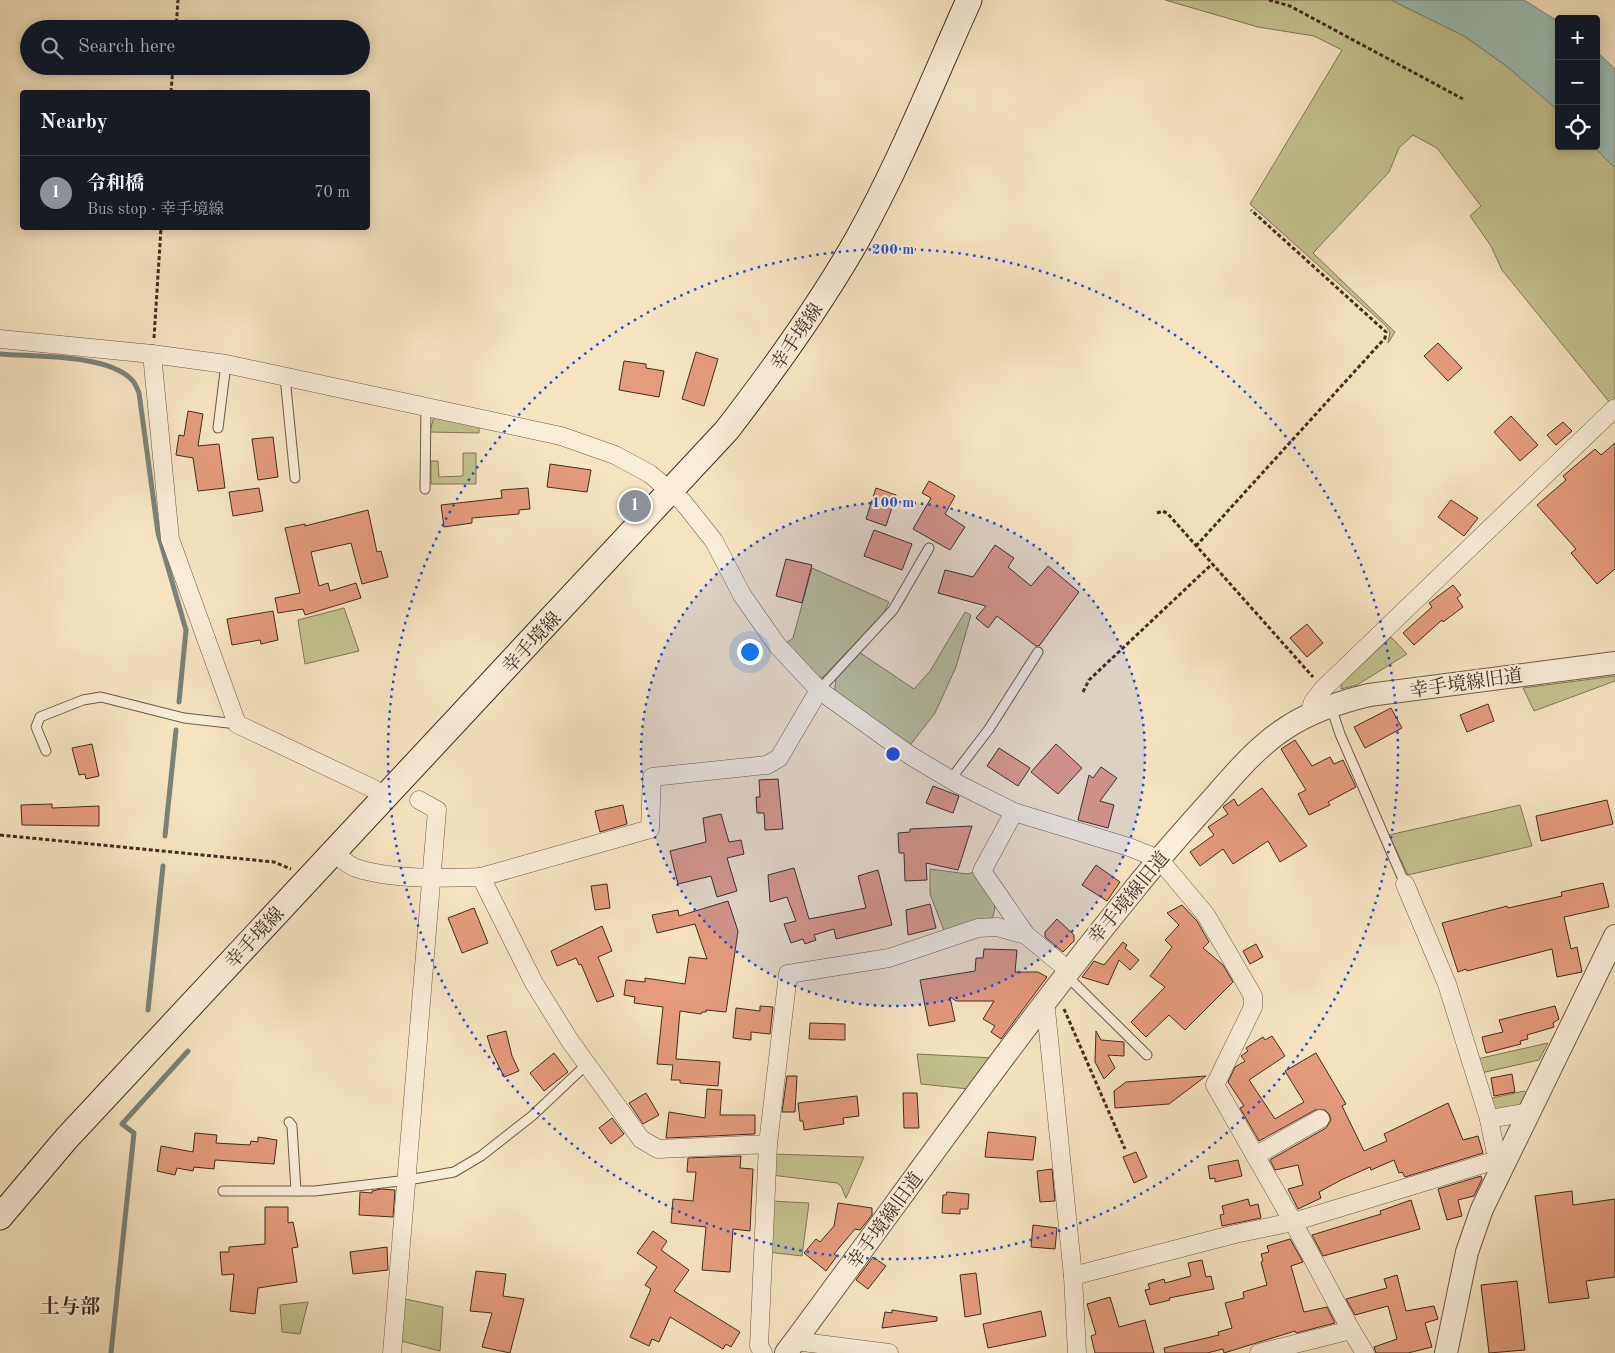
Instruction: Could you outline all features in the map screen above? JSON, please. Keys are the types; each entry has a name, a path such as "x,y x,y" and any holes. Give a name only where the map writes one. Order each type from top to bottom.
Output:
{"main road":[{"name":"幸手境線","path":"0,1218 66,1139 306,881 386,798 727,430 767,379 801,331 857,240 882,191 969,0"}],"street":[{"path":"0,339 152,354 226,364 561,436 615,455 650,474 671,492 714,541 742,595 777,646 819,690 911,756 950,780 1014,812 1129,847 1159,859 1206,915 1253,996 1252,1008 1215,1085 1365,1353"},
{"path":"152,354 170,539 237,724 374,789 386,798"},
{"path":"1326,697 1615,408"},
{"name":"幸手境線旧道","path":"791,1347 1058,983 1159,859 1269,740 1286,727 1309,715 1326,697 1368,695 1615,663"},
{"path":"334,852 355,868 432,878 481,877 650,829 652,777 767,765 780,758 819,690"},
{"path":"392,1353 408,1180 414,1073 437,810 419,800"},
{"path":"1014,812 982,871 1058,983 1077,1353"},
{"path":"481,877 534,983 587,1064 641,1138 658,1149 768,1144"},
{"path":"1405,884 1447,984 1488,1119 1495,1149 1505,1161"},
{"path":"763,1353 760,1346 768,1144 788,974 889,958 978,928 997,926 1026,935"},
{"path":"1446,1353 1467,1252 1482,1209 1615,936"},
{"path":"1488,1119 1528,1112"},
{"path":"1256,1156 1320,1119"},
{"path":"1073,1276 1235,1234 1293,1222 1490,1162 1505,1161"},
{"path":"1259,1353 1351,1330"},
{"path":"791,1347 889,1353"}],"lane":[{"path":"218,428 226,364"},
{"path":"285,377 295,478"},
{"path":"425,489 426,407"},
{"path":"819,690 893,610 928,548"},
{"path":"950,780 989,729 1038,652"},
{"path":"46,751 36,727 40,717 83,700 102,697 184,718 237,724"},
{"path":"1326,697 1340,734 1405,884"},
{"path":"1058,983 1147,1055"},
{"path":"224,1191 315,1191 408,1180 454,1172 481,1156 532,1116 587,1064"},
{"path":"289,1122 292,1126 296,1191"}],"path":[{"path":"177,20 178,0"},
{"path":"1270,0 1290,6 1463,99"},
{"path":"171,90 172,75"},
{"path":"1196,546 1385,338 1386,332 1251,210"},
{"path":"152,354 161,230"},
{"path":"1157,513 1163,511 1168,514 1326,697"},
{"path":"1084,692 1089,680 1212,564"},
{"path":"0,835 274,862 284,865 306,881"},
{"path":"1058,983 1125,1149"}],"green space":[{"path":"1165,0 1391,0 1464,36 1505,65 1553,105 1555,107 1555,150 1597,150 1615,168 1615,398 1610,403 1502,270 1491,246 1470,216 1481,206 1437,148 1413,135 1399,148 1389,172 1313,253 1395,332 1388,343 1390,332 1386,326 1250,204 1342,50 1314,36 1258,27"},
{"path":"434,416 479,427 479,433 430,432"},
{"path":"463,453 476,453 476,484 431,484 431,461 438,461 439,477 463,476"},
{"path":"812,568 889,602 884,613 823,677 818,679 785,644 793,638"},
{"path":"344,608 359,651 305,664 298,620"},
{"path":"965,612 971,615 956,667 935,713 908,748 834,695 836,679 859,652 914,689 930,671"},
{"path":"1391,637 1407,654 1357,685 1341,689 1341,684"},
{"path":"1615,676 1615,681 1534,711 1523,688"},
{"path":"1520,805 1532,846 1408,875 1389,835"},
{"path":"930,869 967,874 975,872 991,893 995,905 992,918 945,933 930,894"},
{"path":"1548,1043 1539,1060 1481,1073 1477,1059"},
{"path":"917,1054 994,1058 969,1089 921,1084"},
{"path":"1524,1091 1528,1094 1523,1105 1496,1111 1488,1099"},
{"path":"773,1154 864,1157 846,1198 841,1186 837,1183 771,1175"},
{"path":"772,1201 809,1203 802,1256 768,1252"},
{"path":"405,1299 443,1307 440,1351 401,1341"},
{"path":"308,1302 300,1334 282,1332 280,1305"}],"water":[{"path":"1391,0 1524,0 1555,19 1555,108 1505,65 1464,36"},
{"path":"1600,55 1615,69 1615,168 1597,150 1600,150"}],"building":[{"path":"1438,343 1462,368 1448,381 1424,356"},
{"path":"696,352 718,359 704,406 682,399"},
{"path":"624,361 646,364 646,368 664,371 659,397 619,390"},
{"path":"188,411 203,414 198,446 219,444 225,488 198,491 193,458 176,455 179,435 184,436"},
{"path":"1511,416 1538,445 1520,461 1494,432"},
{"path":"1563,422 1572,431 1556,445 1547,435"},
{"path":"273,437 278,477 258,480 252,439"},
{"path":"1615,443 1615,569 1597,584 1571,553 1576,549 1537,505 1566,480 1563,476 1595,449 1601,455"},
{"path":"550,464 591,470 587,492 547,487"},
{"path":"929,481 955,496 945,514 965,527 950,550 913,529 931,498 922,493"},
{"path":"259,488 263,511 233,516 229,492"},
{"path":"528,488 530,509 519,510 519,514 472,518 472,523 444,527 441,505 502,498 501,490"},
{"path":"876,488 896,495 886,526 866,519"},
{"path":"1451,500 1478,518 1464,536 1438,517"},
{"path":"368,510 377,552 381,551 388,577 362,584 351,543 311,552 319,586 328,583 330,591 356,583 361,598 305,615 303,609 278,613 275,598 300,593 285,528 305,524 305,526"},
{"path":"874,530 912,544 902,570 864,556"},
{"path":"995,545 1014,558 1008,567 1031,586 1048,566 1079,592 1039,646 1036,646 997,616 988,628 976,618 986,606 938,593 945,570 973,577"},
{"path":"786,559 812,565 802,603 776,596"},
{"path":"1453,585 1461,595 1457,598 1463,607 1443,622 1442,620 1414,645 1403,633 1432,607 1429,603"},
{"path":"273,611 278,640 261,644 260,640 232,645 227,619"},
{"path":"1307,624 1323,643 1307,657 1290,638"},
{"path":"1488,704 1494,721 1467,732 1460,715"},
{"path":"1391,708 1402,728 1365,748 1354,727"},
{"path":"1295,740 1312,766 1330,757 1334,764 1343,760 1356,787 1328,802 1330,805 1309,815 1298,794 1306,790 1281,749"},
{"path":"92,744 99,776 86,779 85,774 79,775 72,748"},
{"path":"1056,744 1082,768 1058,794 1031,772"},
{"path":"999,748 1030,768 1018,786 987,766"},
{"path":"1101,767 1117,778 1100,801 1114,805 1108,828 1078,820 1089,775 1093,778"},
{"path":"778,779 783,829 765,830 764,813 757,813 756,797 760,797 759,780"},
{"path":"933,786 959,796 953,813 926,803"},
{"path":"1262,788 1307,846 1280,862 1268,841 1233,864 1223,849 1200,866 1190,852 1214,835 1208,827 1228,814 1223,807 1234,799 1238,806"},
{"path":"1607,800 1613,824 1541,841 1536,816"},
{"path":"52,804 52,808 99,806 99,826 22,825 21,805"},
{"path":"623,805 627,824 600,832 595,811"},
{"path":"721,814 729,842 741,840 744,854 727,858 737,891 717,897 711,876 678,884 670,851 706,842 703,818"},
{"path":"972,826 958,870 926,863 927,880 905,881 904,853 899,853 898,833 910,832 910,829"},
{"path":"1096,865 1120,882 1107,901 1082,885"},
{"path":"794,868 809,919 866,908 858,876 878,870 892,925 836,939 834,929 814,935 816,940 805,944 803,939 791,943 784,924 796,921 787,897 770,902 768,875"},
{"path":"1603,883 1609,907 1564,917 1571,949 1577,947 1582,972 1557,977 1552,949 1458,972 1442,923 1507,906 1508,908 1562,896 1561,892"},
{"path":"607,884 610,908 595,910 591,886"},
{"path":"728,901 738,931 726,1012 706,1010 706,1012 701,1014 680,1011 676,1059 720,1062 718,1086 680,1083 680,1080 671,1080 673,1065 657,1064 663,1007 634,1003 635,997 624,995 626,980 645,982 645,978 685,984 689,957 707,959 695,924 657,933 652,915 678,910 679,916"},
{"path":"930,904 936,928 908,935 906,910"},
{"path":"1182,905 1197,921 1209,942 1203,948 1223,965 1233,982 1185,1030 1169,1015 1146,1037 1131,1022 1165,987 1150,976 1172,947 1165,940 1179,925 1167,913"},
{"path":"474,908 488,943 462,953 448,918"},
{"path":"1057,919 1074,935 1074,941 1063,952 1045,937 1045,932"},
{"path":"602,926 612,951 598,957 614,996 597,1002 581,964 579,965 576,958 557,966 551,951"},
{"path":"1123,942 1127,945 1125,948 1139,960 1130,970 1119,960 1108,985 1082,977 1094,961 1104,965"},
{"path":"1256,944 1263,957 1250,964 1243,951"},
{"path":"984,949 1017,950 1015,972 1038,972 1047,977 1001,1039 991,1032 995,1026 983,1019 994,1001 956,1001 950,997 955,1021 929,1026 920,980 975,971 976,958 983,958"},
{"path":"760,1006 773,1007 770,1034 751,1032 751,1040 733,1038 736,1008 760,1011"},
{"path":"1555,1006 1559,1019 1553,1023 1554,1027 1527,1035 1528,1039 1520,1041 1521,1044 1486,1053 1482,1037 1503,1032 1499,1020"},
{"path":"810,1023 845,1024 845,1040 809,1039"},
{"path":"506,1031 512,1056 519,1071 504,1077 492,1052 487,1036"},
{"path":"1096,1031 1101,1040 1124,1042 1124,1056 1108,1055 1115,1068 1104,1079 1095,1062"},
{"path":"1272,1036 1285,1056 1249,1080 1275,1119 1304,1102 1285,1071 1316,1053 1346,1104 1342,1106 1364,1151 1387,1141 1384,1134 1448,1103 1463,1140 1478,1136 1483,1153 1405,1177 1402,1172 1399,1173 1394,1160 1371,1170 1370,1167 1319,1192 1321,1198 1298,1209 1288,1189 1303,1185 1298,1165 1275,1170 1270,1160 1326,1128 1331,1120 1329,1114 1325,1110 1315,1110 1259,1141 1240,1108 1244,1106 1228,1082 1235,1067 1245,1061 1241,1056 1248,1051 1246,1048 1263,1037 1265,1040"},
{"path":"554,1053 568,1072 544,1091 530,1073"},
{"path":"1512,1074 1515,1092 1494,1096 1491,1078"},
{"path":"787,1076 797,1076 795,1112 782,1112"},
{"path":"1206,1076 1169,1104 1115,1108 1114,1091 1126,1082"},
{"path":"707,1089 722,1090 720,1115 755,1115 755,1134 666,1138 669,1112 705,1118"},
{"path":"646,1093 659,1115 643,1124 629,1103"},
{"path":"903,1093 917,1093 919,1128 904,1128"},
{"path":"857,1096 859,1116 843,1118 844,1124 804,1130 803,1121 800,1121 798,1103"},
{"path":"612,1118 624,1134 611,1144 599,1128"},
{"path":"988,1132 1036,1137 1033,1160 985,1157"},
{"path":"195,1133 217,1135 216,1143 250,1145 251,1141 258,1142 258,1137 277,1140 274,1164 215,1160 214,1169 194,1167 193,1171 177,1168 175,1175 157,1171 161,1146 193,1152"},
{"path":"1136,1152 1147,1177 1134,1183 1123,1157"},
{"path":"741,1156 740,1168 753,1169 750,1231 733,1229 730,1272 702,1270 706,1227 671,1223 673,1199 693,1201 696,1172 687,1172 688,1158"},
{"path":"1238,1160 1242,1176 1215,1182 1215,1178 1210,1179 1208,1166"},
{"path":"1052,1169 1055,1201 1040,1202 1037,1171"},
{"path":"1481,1176 1482,1179 1474,1196 1458,1200 1462,1216 1447,1220 1438,1189"},
{"path":"381,1189 395,1190 393,1217 359,1215 360,1192 372,1193 372,1191"},
{"path":"1572,1191 1573,1205 1615,1199 1615,1277 1586,1281 1589,1298 1549,1303 1535,1196"},
{"path":"947,1192 969,1194 968,1209 960,1209 960,1214 942,1213 943,1195 946,1195"},
{"path":"1248,1199 1250,1206 1258,1204 1261,1218 1222,1226 1220,1215 1224,1214 1222,1206"},
{"path":"1411,1200 1420,1229 1323,1256 1312,1235 1381,1214 1380,1211"},
{"path":"838,1203 872,1208 872,1215 860,1230 855,1229 834,1254 837,1256 826,1271 804,1253 816,1239 820,1242 834,1226"},
{"path":"265,1207 288,1207 288,1223 293,1222 298,1247 292,1248 297,1282 258,1288 255,1314 230,1311 234,1274 222,1275 220,1252 229,1252 229,1247 265,1244"},
{"path":"1033,1225 1057,1228 1055,1249 1031,1247"},
{"path":"653,1231 667,1241 661,1250 689,1270 674,1291 740,1332 731,1347 726,1344 723,1349 670,1317 659,1342 652,1339 649,1346 630,1337 651,1289 645,1285 657,1267 637,1253"},
{"path":"1290,1239 1303,1262 1291,1266 1304,1312 1327,1307 1335,1323 1296,1333 1295,1331 1224,1353 1223,1349 1207,1353 1165,1353 1164,1348 1219,1335 1218,1332 1232,1328 1225,1303 1244,1298 1243,1292 1267,1285 1261,1262 1263,1261 1261,1254 1269,1252 1267,1246"},
{"path":"387,1247 388,1270 353,1274 350,1252"},
{"path":"873,1257 886,1266 868,1289 856,1280"},
{"path":"1202,1260 1206,1277 1211,1276 1214,1289 1169,1298 1170,1300 1150,1305 1145,1290 1150,1289 1148,1284 1164,1279 1165,1283 1191,1276 1188,1263"},
{"path":"476,1271 506,1274 503,1296 524,1299 510,1353 482,1347 492,1313 470,1311"},
{"path":"976,1273 981,1314 965,1317 960,1275"},
{"path":"1397,1275 1406,1311 1434,1306 1438,1319 1425,1323 1432,1347 1408,1353 1376,1353 1374,1347 1397,1339 1388,1306 1355,1315 1346,1299 1387,1288 1384,1279"},
{"path":"1517,1281 1525,1350 1489,1353 1481,1285"},
{"path":"1110,1297 1119,1327 1145,1320 1154,1353 1095,1353 1091,1336 1096,1334 1087,1304"},
{"path":"892,1310 937,1317 937,1321 882,1328 885,1312 892,1313"},
{"path":"1041,1311 1046,1336 988,1348 983,1324"}],"waterway":[{"path":"0,354 88,361 120,371 136,385 139,393 158,533 186,630 179,702"},
{"path":"165,836 176,730"},
{"path":"148,1010 163,866"},
{"path":"111,1353 134,1133 122,1124 188,1051"}],"place":[{"name":"令和橋","path":"635,506"}],"district":[{"name":"土与部","path":"70,1306"}]}
